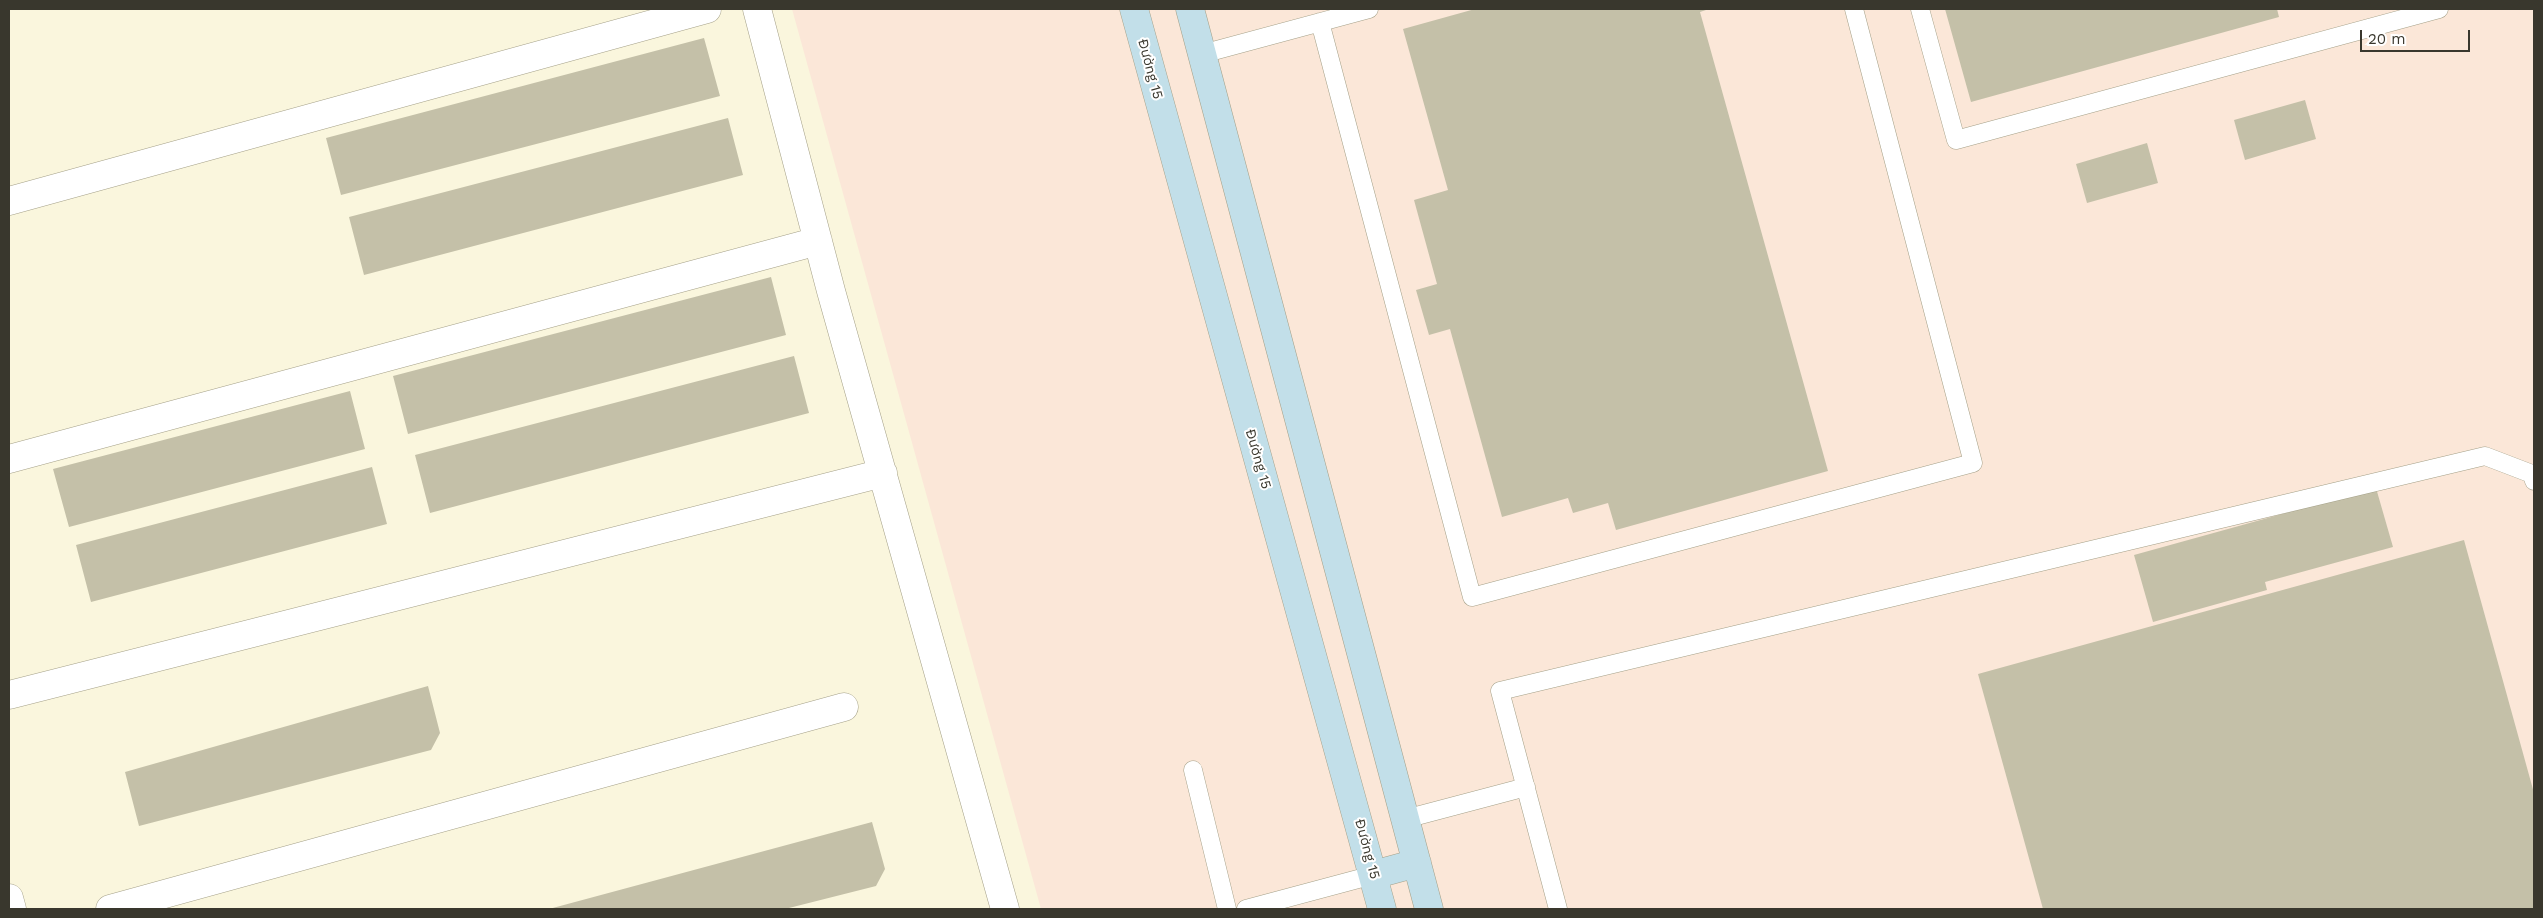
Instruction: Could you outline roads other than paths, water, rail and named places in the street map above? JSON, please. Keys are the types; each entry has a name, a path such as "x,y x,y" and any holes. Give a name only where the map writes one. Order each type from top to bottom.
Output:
{"street":[{"path":"9,201 707,9"},
{"path":"756,9 818,241 1004,909"},
{"name":"Đường 15","path":"1134,9 1382,909"},
{"path":"1190,9 1429,909"},
{"path":"9,459 818,241"},
{"path":"9,695 883,473"},
{"path":"110,909 844,708"},
{"path":"1373,875 1417,863"},
{"path":"9,898 12,909"}],"lane":[{"path":"1202,54 1369,9"},
{"path":"1320,22 1472,597 1973,463 1854,9"},
{"path":"1920,9 1956,140 2407,13 2439,9"},
{"path":"1558,909 1500,691 2484,456 2532,474 2534,481"},
{"path":"1193,770 1227,909"},
{"path":"1405,819 1526,787"},
{"path":"1246,909 1373,875"}]}
